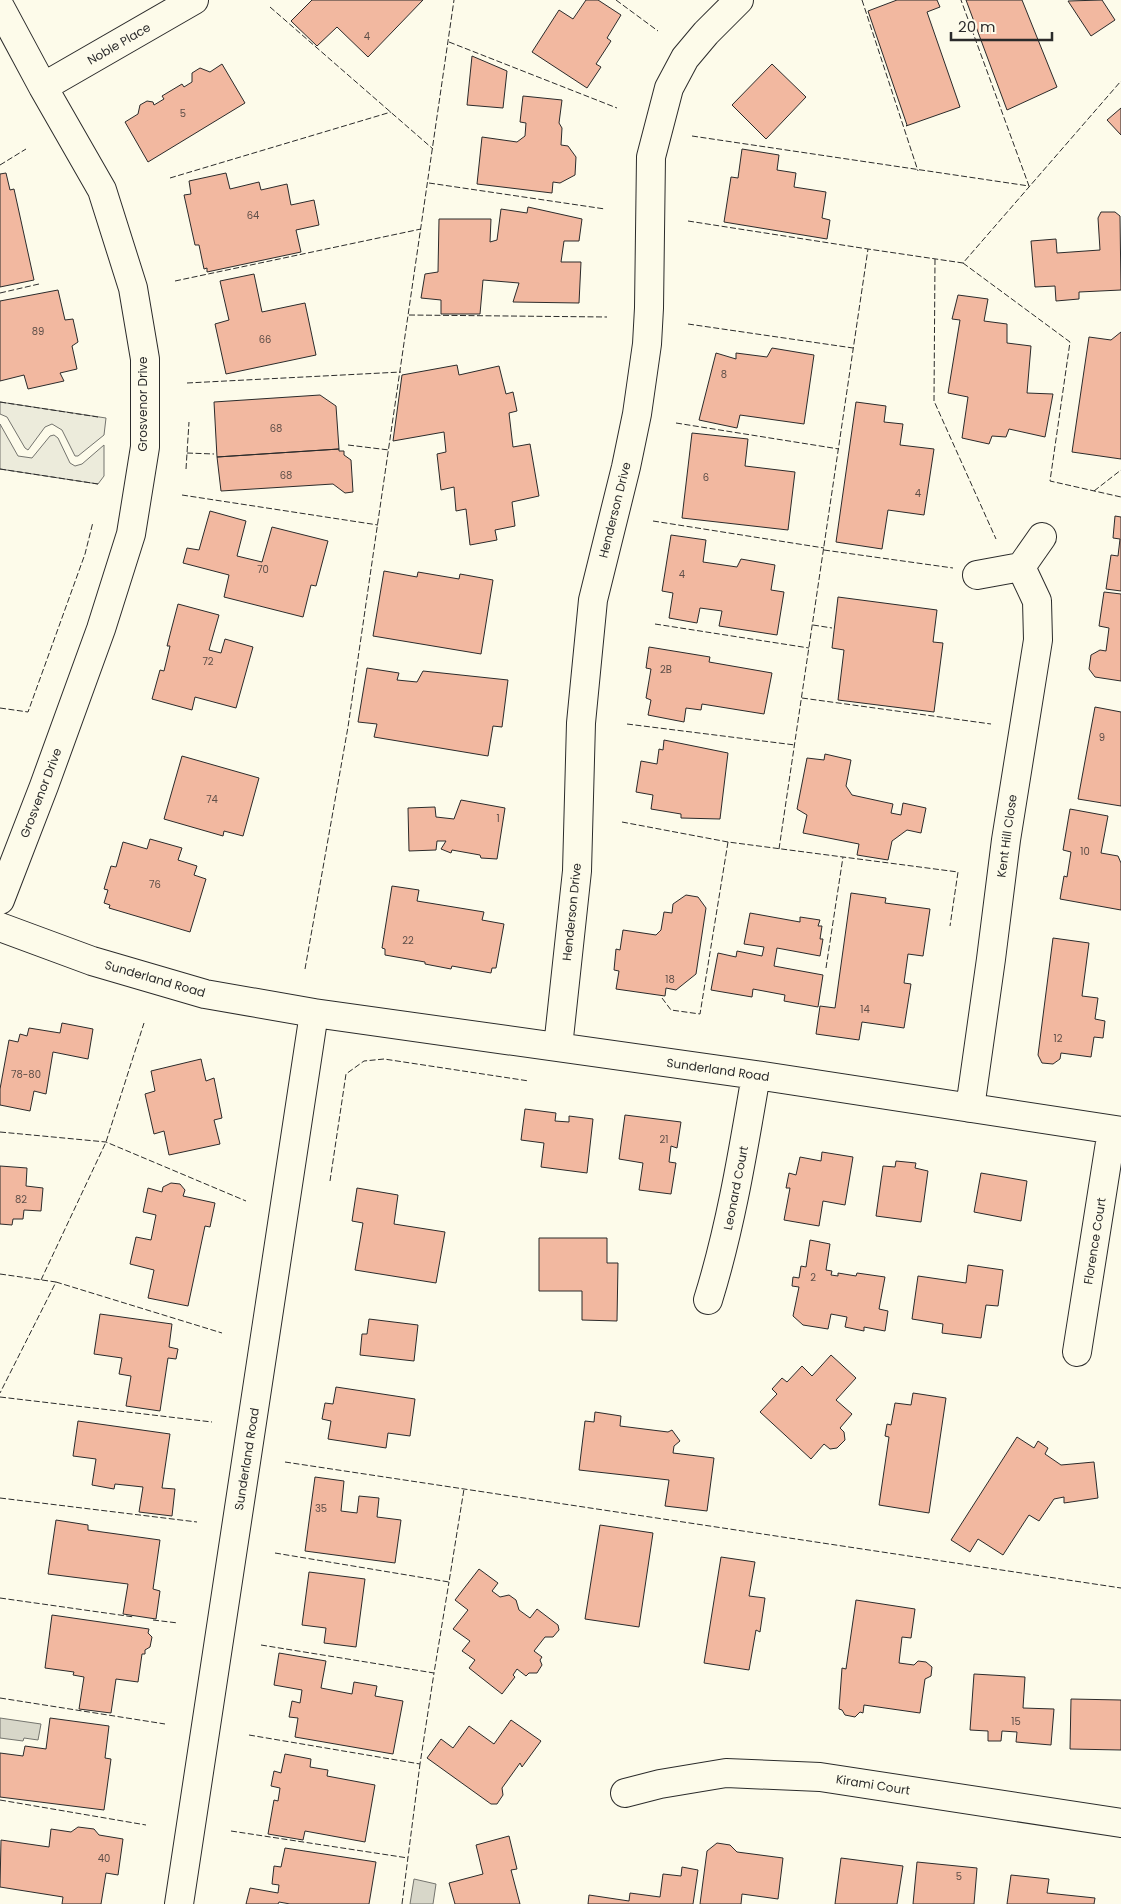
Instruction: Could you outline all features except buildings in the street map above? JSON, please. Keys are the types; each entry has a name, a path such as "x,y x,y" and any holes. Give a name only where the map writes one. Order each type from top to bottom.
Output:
{"street":[{"name":"Noble Place","path":"43,87 194,0"},
{"name":"Henderson Drive","path":"558,1047 577,871 581,723 593,600 626,467 637,414 647,344 651,156 669,88 685,58 706,33 739,0"},
{"name":"Grosvenor Drive","path":"0,7 102,190 133,288 145,359 145,447 131,534 104,619 44,786 0,900"},
{"path":"977,575 1021,567 1042,537"},
{"name":"Kent Hill Close","path":"970,1108 992,959 1006,840 1038,640 1037,601 1021,567"},
{"name":"Sunderland Road","path":"0,927 92,961 205,994 314,1013 756,1075 1116,1130"},
{"name":"Sunderland Road","path":"179,1904 314,1013"},
{"name":"Leonard Court","path":"708,1300 722,1257 733,1207 756,1075"},
{"name":"Florence Court","path":"1077,1352 1116,1130"},
{"name":"Kirami Court","path":"625,1793 660,1784 726,1774 820,1777 1121,1823"}],"shaded area":[{"path":"0,402 106,418 104,435 78,456 75,456 62,430 52,424 45,427 28,450 7,417 0,414"},
{"path":"0,424 18,456 32,458 50,436 54,435 58,438 70,463 75,466 82,464 104,445 104,476 98,484 0,469"},
{"path":"0,1718 41,1724 38,1740 24,1738 23,1741 0,1738"},
{"path":"414,1879 436,1884 433,1904 410,1904"}],"fence":[{"path":"305,969 348,727 454,0"},
{"path":"616,0 658,31"},
{"path":"862,0 918,171"},
{"path":"692,136 1029,186 961,0"},
{"path":"270,7 433,149"},
{"path":"449,42 617,108"},
{"path":"779,849 868,249 963,263 1121,81"},
{"path":"170,178 391,112"},
{"path":"0,165 26,149"},
{"path":"429,183 605,209"},
{"path":"688,221 868,249"},
{"path":"175,281 421,229"},
{"path":"935,259 934,401 996,539"},
{"path":"963,263 1070,342 1050,481 1121,497"},
{"path":"0,293 39,284"},
{"path":"409,315 607,317"},
{"path":"688,324 853,348"},
{"path":"187,383 401,372"},
{"path":"0,402 98,417"},
{"path":"186,469 189,422"},
{"path":"676,423 839,449"},
{"path":"348,445 389,450"},
{"path":"187,453 214,454"},
{"path":"0,469 98,484"},
{"path":"1094,491 1121,470"},
{"path":"182,495 378,525"},
{"path":"653,521 824,548"},
{"path":"0,708 28,712 85,554 93,522"},
{"path":"824,550 953,568"},
{"path":"655,624 809,648"},
{"path":"813,625 832,628"},
{"path":"802,698 991,724"},
{"path":"627,724 795,745"},
{"path":"622,822 728,842 958,872 950,926"},
{"path":"662,998 671,1010 700,1014 728,842"},
{"path":"826,968 843,857"},
{"path":"41,1280 106,1142 144,1023"},
{"path":"330,1181 346,1074 364,1061 384,1059 529,1081"},
{"path":"0,1132 106,1142 246,1201"},
{"path":"0,1274 56,1282 0,1393"},
{"path":"56,1282 222,1333"},
{"path":"0,1397 212,1422"},
{"path":"285,1462 1121,1588"},
{"path":"275,1553 449,1582 464,1489"},
{"path":"0,1498 197,1522"},
{"path":"261,1645 434,1673 449,1582"},
{"path":"0,1598 134,1617"},
{"path":"153,1620 178,1623"},
{"path":"249,1735 420,1764 434,1673"},
{"path":"0,1698 165,1724"},
{"path":"402,1904 420,1764"},
{"path":"0,1800 146,1825"},
{"path":"231,1831 408,1858"}]}
